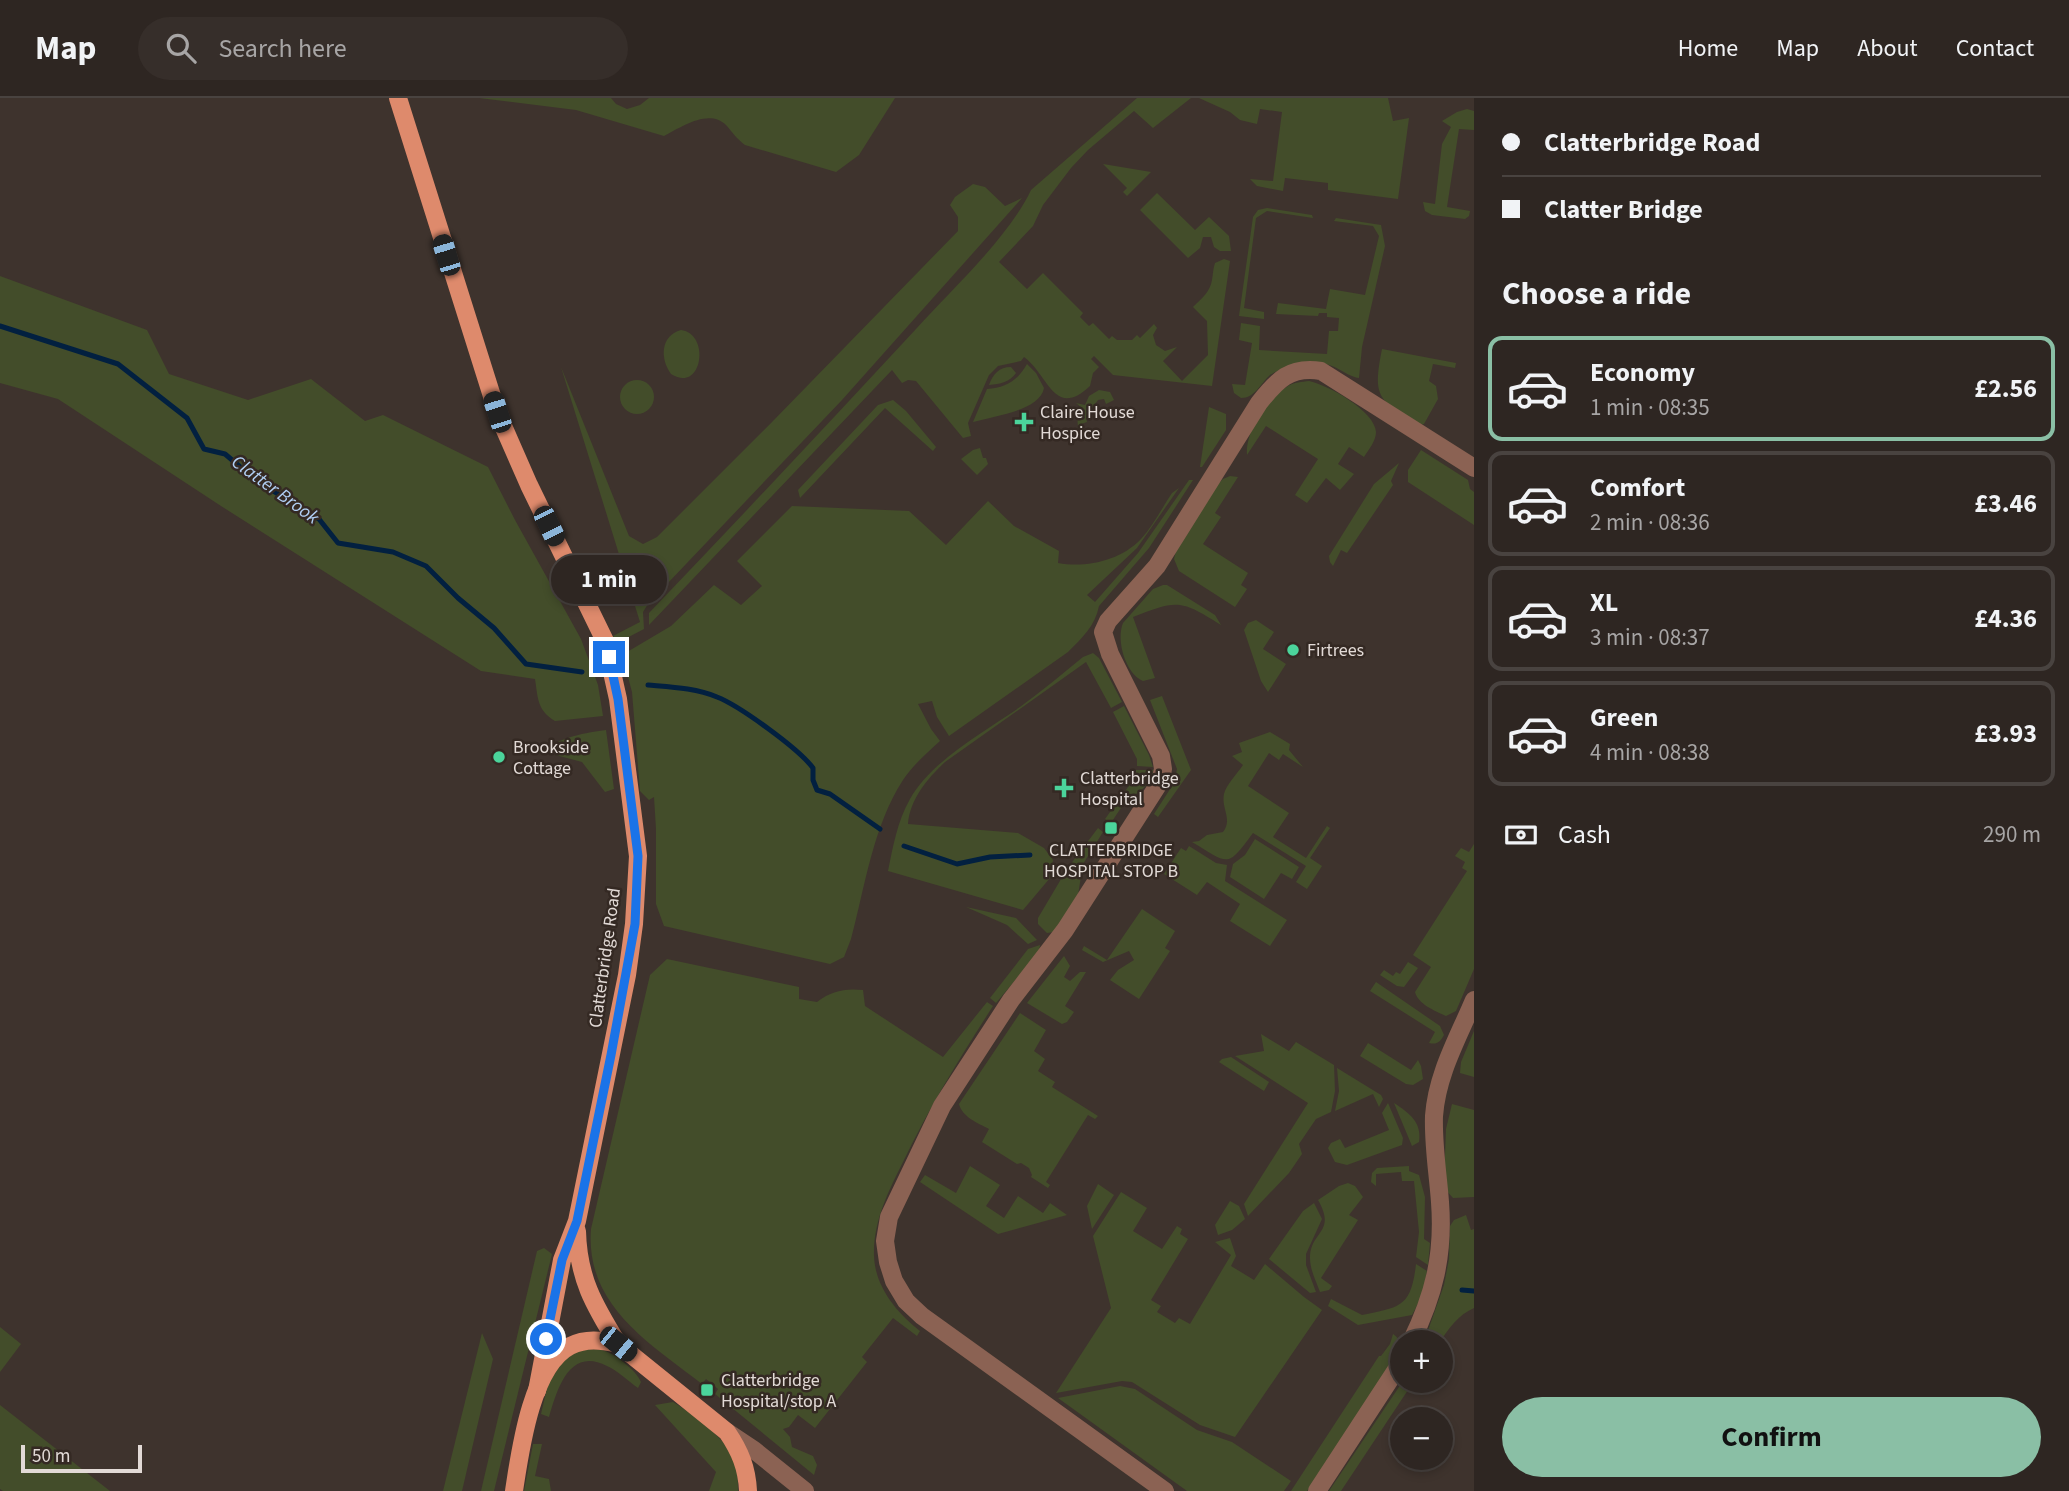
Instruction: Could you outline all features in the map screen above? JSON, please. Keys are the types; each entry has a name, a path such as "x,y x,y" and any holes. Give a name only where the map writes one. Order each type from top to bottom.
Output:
{"main road":[{"name":"Clatterbridge Road","path":"398,98 497,412 529,485 605,641 618,699 638,856 635,924 614,1043 577,1221 562,1260 537,1391"},
{"name":"Clatterbridge Road","path":"577,1221 578,1251 584,1282 618,1344"},
{"path":"514,1491 521,1447 537,1391 547,1368 568,1347 598,1340 618,1344 727,1432 745,1465 748,1491"}],"street":[{"path":"1166,1491 922,1317 906,1301 894,1281 885,1241 889,1217 942,1106 974,1054 1011,1000 1065,930 1160,782 1163,769 1161,756 1110,654 1103,632 1108,621 1157,566 1259,402 1276,380 1308,369 1321,371 1474,468"},
{"path":"1417,1330 1429,1306 1440,1259 1436,1107 1449,1053 1474,1000"},
{"path":"1317,1491 1390,1379"},
{"path":"727,1432 805,1491"}],"green space":[{"path":"479,98 611,98 616,104 627,109 640,105 649,98 895,98 859,155 836,172 745,145 726,125 712,118 687,124 664,136 576,110"},
{"path":"1137,98 1191,98 1153,128 1134,111 1088,150 1043,205 1033,226 999,262 1027,289 1043,273 1083,313 1080,317 1089,326 1093,323 1109,339 1112,336 1117,340 1132,340 1137,335 1140,338 1154,324 1157,328 1153,335 1156,345 1165,351 1177,347 1163,361 1182,381 1208,355 1207,321 1193,307 1209,288 1215,263 1224,259 1230,261 1212,386 1113,375 1094,356 1091,359 1099,367 1093,373 1090,386 1078,395 1068,398 1052,391 1024,357 1021,361 998,366 989,375 968,423 971,436 963,438 916,381 908,380 902,383 892,370 649,625 649,613 979,262 1009,226 1031,190"},
{"path":"1199,98 1388,98 1393,121 1409,118 1398,199 1328,190 1328,183 1285,178 1283,191 1257,186 1250,179 1273,181 1282,112 1260,109 1257,124 1240,120 1230,112"},
{"path":"1467,109 1474,111 1474,130 1459,129 1447,207 1470,211 1469,216 1465,219 1432,215 1425,211 1423,202 1435,204 1442,144 1451,127 1442,121"},
{"path":"1103,164 1151,172 1127,196 1123,192 1127,188"},
{"path":"973,184 985,187 1005,206 1022,198 842,400 648,604 643,612 644,629 617,643 613,636 640,622 561,367 629,536 643,544 657,537 958,231 958,217 950,205 955,197"},
{"path":"1157,193 1195,230 1209,217 1229,236 1231,251 1220,251 1214,247 1211,237 1203,237 1200,248 1188,258 1140,210"},
{"path":"1267,208 1312,215 1313,218 1267,211 1256,218 1244,308 1264,312 1264,319 1239,316 1253,217 1258,210"},
{"path":"1336,218 1381,225 1385,246 1362,347 1359,378 1328,364 1296,365 1270,375 1254,393 1241,398 1234,393 1232,384 1245,385 1252,343 1239,340 1241,323 1260,326 1259,350 1327,354 1329,331 1338,331 1339,318 1327,317 1327,313 1319,313 1318,316 1276,314 1278,303 1326,309 1330,289 1365,295 1379,236 1373,226 1334,221"},
{"path":"0,276 147,330 169,374 248,400 311,379 365,421 383,415 488,467 581,639 598,685 603,716 555,721 542,708 535,679 481,671 58,399 0,383"},
{"path":"681,330 696,341 699,351 696,370 690,376 682,378 671,374 664,355 669,337"},
{"path":"1382,349 1456,363 1455,368 1433,364 1429,381 1436,386 1438,399 1424,424 1418,425 1387,403 1382,396 1378,378"},
{"path":"1027,364 1036,373 1044,388 1041,396 1015,411 973,422 987,389 1011,382"},
{"path":"1011,367 1016,373 1011,379 989,385 997,372"},
{"path":"637,380 649,385 654,397 649,409 637,414 625,409 620,397 625,385"},
{"path":"1309,381 1349,400 1368,416 1376,432 1374,442 1364,457 1349,447 1338,464 1354,474 1340,490 1326,478 1307,503 1295,495 1318,459 1266,426 1247,455 1247,446 1259,416 1272,399 1288,386"},
{"path":"1099,390 1110,392 1114,400 1106,404 1104,399 1098,400 1086,416 1087,422 1081,424 1082,440 1079,439 1077,415 1082,408 1076,403 1085,405 1089,396"},
{"path":"893,400 906,411 936,447 933,451 885,408 800,498 798,490 878,405"},
{"path":"1209,407 1226,414 1226,430 1200,467"},
{"path":"980,448 988,464 977,475 961,459"},
{"path":"1421,450 1468,480 1470,489 1474,492 1474,525 1408,482 1408,470"},
{"path":"1399,463 1391,481 1393,485 1347,553 1341,550 1333,566 1329,556 1374,484"},
{"path":"1230,476 1238,477 1215,513 1221,517 1203,544 1248,573 1241,585 1247,589 1235,607 1179,571 1174,559 1176,551 1217,485"},
{"path":"1189,480 1193,480 1149,548 1099,606 1091,626 1068,652 949,736 937,717 932,701 918,704 940,741 907,775 884,817 844,957 830,964 664,926 656,904 654,797 649,800 640,791 632,692 622,655 671,626 714,585 741,605 762,586 737,561 792,506 909,511 946,545 988,501 1014,526 1059,551 1058,563 1080,564 1113,558 1133,547 1172,493 1179,488 1137,548 1087,595 1095,602 1138,553"},
{"path":"1163,585 1215,615 1221,625 1196,610 1178,605 1160,607 1133,617 1155,678 1143,681 1127,664 1121,630 1123,623 1153,589"},
{"path":"1256,620 1274,632 1263,649 1286,664 1268,692 1261,681 1244,630 1248,623"},
{"path":"1093,653 1099,658 1122,702 1111,708 1086,662 945,762 920,790 909,815 908,824 1018,833 1044,848 1053,860 1050,878 1023,910 888,871 902,817 919,785 931,772 959,748 1020,707 1083,657"},
{"path":"1162,696 1191,770 1158,817 1154,814 1174,783 1177,769 1150,700"},
{"path":"1124,706 1153,767 1137,766 1137,759 1113,712"},
{"path":"606,730 614,789 605,792 582,762 548,753 536,754 569,738"},
{"path":"1270,732 1290,744 1289,750 1303,767 1283,754 1279,760 1269,753 1248,786 1289,813 1273,837 1306,858 1327,826 1330,828 1310,858 1322,866 1307,889 1296,882 1306,866 1253,833 1238,852 1227,859 1192,842 1223,832 1227,823 1224,794 1243,765 1232,756 1242,752 1239,743"},
{"path":"1136,770 1153,770 1152,776 1140,791 1125,802 1111,823 1105,819 1136,776"},
{"path":"1098,828 1103,832 1083,864 1078,895 1054,932 1047,933 1038,924 1038,918 1067,869"},
{"path":"1255,839 1299,867 1292,879 1281,873 1264,899 1230,877 1233,864 1245,855"},
{"path":"1474,844 1474,969 1456,1011 1446,1016 1428,1007 1417,996 1415,992 1431,967 1413,955 1467,871 1462,868 1465,862 1455,856 1461,848 1469,852"},
{"path":"1189,846 1216,863 1227,865 1225,881 1287,920 1270,946 1230,921 1240,904 1207,882 1197,895 1164,874 1181,848 1186,851"},
{"path":"966,907 1016,918 1037,940 1028,944 1007,925"},
{"path":"1142,909 1175,931 1165,948 1170,951 1139,999 1110,980 1118,970 1134,960 1129,951 1103,962 1082,950 1084,946 1107,960"},
{"path":"1040,945 1039,952 996,1003 990,998 1028,949"},
{"path":"1064,956 1070,966 1064,977 1070,981 1080,972 1086,972 1065,1006 1074,1012 1067,1022 1062,1024 1027,1003"},
{"path":"667,959 799,987 799,999 817,1002 838,991 863,990 865,1006 943,1057 987,1002 993,1006 914,1140 888,1194 876,1230 874,1256 878,1278 896,1308 920,1331 917,1336 893,1318 862,1357 867,1362 815,1428 798,1415 789,1427 783,1429 790,1437 792,1447 813,1456 817,1465 814,1475 715,1394 718,1389 706,1379 702,1384 642,1337 624,1320 598,1280 592,1256 591,1229 650,975"},
{"path":"1408,962 1418,968 1404,987 1397,986 1380,975 1384,970 1393,976 1396,972 1400,974"},
{"path":"1376,982 1440,1026 1444,1035 1440,1041 1429,1043 1435,1032 1370,991"},
{"path":"1020,1013 1046,1030 1034,1051 1045,1059 1038,1071 1055,1082 1052,1087 1098,1116 1095,1119 1088,1115 1046,1182 1050,1185 1048,1188 1031,1177 1029,1168 1021,1163 1017,1164 982,1142 989,1129 967,1116 959,1104"},
{"path":"1474,1031 1474,1077 1460,1073 1461,1062"},
{"path":"1261,1034 1289,1051 1296,1042 1334,1065 1335,1091 1331,1112 1316,1119 1299,1144 1302,1154 1289,1173 1248,1216 1244,1204 1308,1103 1235,1056 1264,1051"},
{"path":"1368,1043 1411,1070 1418,1060 1423,1079 1413,1085 1406,1084 1360,1056"},
{"path":"1231,1057 1269,1082 1264,1091 1219,1062"},
{"path":"1337,1068 1381,1095 1383,1099 1379,1107 1373,1094 1335,1111 1339,1091"},
{"path":"1388,1103 1403,1138 1402,1145 1347,1165 1335,1162 1328,1148 1331,1143 1340,1139 1345,1148 1389,1130 1382,1113"},
{"path":"1394,1103 1409,1114 1416,1124 1419,1142 1412,1146"},
{"path":"1452,1104 1474,1110 1474,1197 1453,1198 1445,1189 1446,1129"},
{"path":"970,1166 1000,1185 986,1206 1004,1218 1018,1196 1043,1213 1050,1203 1067,1215 998,1234 920,1182 925,1175 956,1193"},
{"path":"1409,1166 1409,1171 1419,1175 1425,1197 1424,1239 1430,1243 1428,1265 1416,1257 1419,1232 1414,1181 1402,1181 1401,1172 1376,1174 1376,1186 1371,1182 1372,1173 1377,1168"},
{"path":"1348,1183 1355,1186 1363,1197 1349,1215 1358,1220 1321,1278 1332,1286 1329,1290 1320,1292 1310,1258 1311,1249 1325,1219 1318,1200"},
{"path":"1098,1184 1114,1195 1092,1229 1087,1206"},
{"path":"1121,1192 1147,1208 1133,1231 1162,1249 1177,1226 1182,1229 1180,1234 1188,1239 1151,1300 1161,1306 1157,1312 1175,1323 1179,1318 1190,1324 1231,1255 1215,1242 1230,1238 1236,1256 1231,1266 1254,1280 1265,1264 1322,1310 1235,1437 1200,1425 1132,1382 1122,1381 1056,1393 1111,1308 1093,1236"},
{"path":"1230,1201 1239,1206 1245,1219 1232,1230 1218,1235 1215,1225"},
{"path":"1314,1203 1322,1219 1306,1254 1306,1265 1316,1292 1310,1293 1269,1259 1303,1211"},
{"path":"1466,1215 1471,1230 1474,1229 1474,1308 1448,1330 1428,1330 1444,1285 1449,1259 1450,1226 1454,1220"},
{"path":"544,1248 552,1254 494,1491 481,1491 537,1251"},
{"path":"1416,1264 1427,1271 1422,1296 1412,1315 1358,1325 1328,1306 1331,1299 1362,1315 1394,1307 1407,1297"},
{"path":"0,1327 21,1344 0,1372"},
{"path":"482,1333 493,1359 462,1491 443,1491"},
{"path":"1390,1344 1390,1366 1307,1491 1291,1491 1379,1356"},
{"path":"579,1350 602,1350 618,1358 638,1377 641,1382 638,1388 607,1366 594,1361 583,1362 574,1366 567,1374 549,1417 541,1414 551,1376"},
{"path":"1120,1386 1135,1389 1197,1430 1232,1442 1291,1481 1284,1491 1187,1491 1058,1398"},
{"path":"1395,1393 1406,1393 1397,1407 1390,1407 1390,1417 1341,1491 1329,1491"},
{"path":"673,1402 707,1427 730,1450 736,1466 738,1491 709,1491 716,1472 655,1405"},
{"path":"0,1405 110,1491 0,1489"},
{"path":"533,1444 542,1444 535,1476 549,1479 551,1491 524,1491"}],"waterway":[{"name":"Clatter Brook","path":"0,326 118,364 187,418 204,449 225,454 257,481 319,519 338,543 393,552 426,566 494,628 526,664 582,672"},
{"path":"648,685 701,692 740,709 806,760 813,768 813,780 817,790 830,794 880,829"},
{"path":"904,846 957,864 990,857 1030,855"},
{"name":"Clatter Brook","path":"1462,1290 1474,1291"}],"place":[{"name":"Claire House Hospice","path":"1024,422"},
{"name":"Firtrees","path":"1293,650"},
{"name":"Brookside Cottage","path":"499,757"},
{"name":"Clatterbridge Hospital","path":"1064,788"},
{"name":"CLATTERBRIDGE HOSPITAL STOP B","path":"1111,828"},
{"name":"Clatterbridge Hospital/stop A","path":"707,1390"}],"route":[{"path":"546,1339 562,1260 577,1221 635,924 638,856 628,767 609,657"}]}
